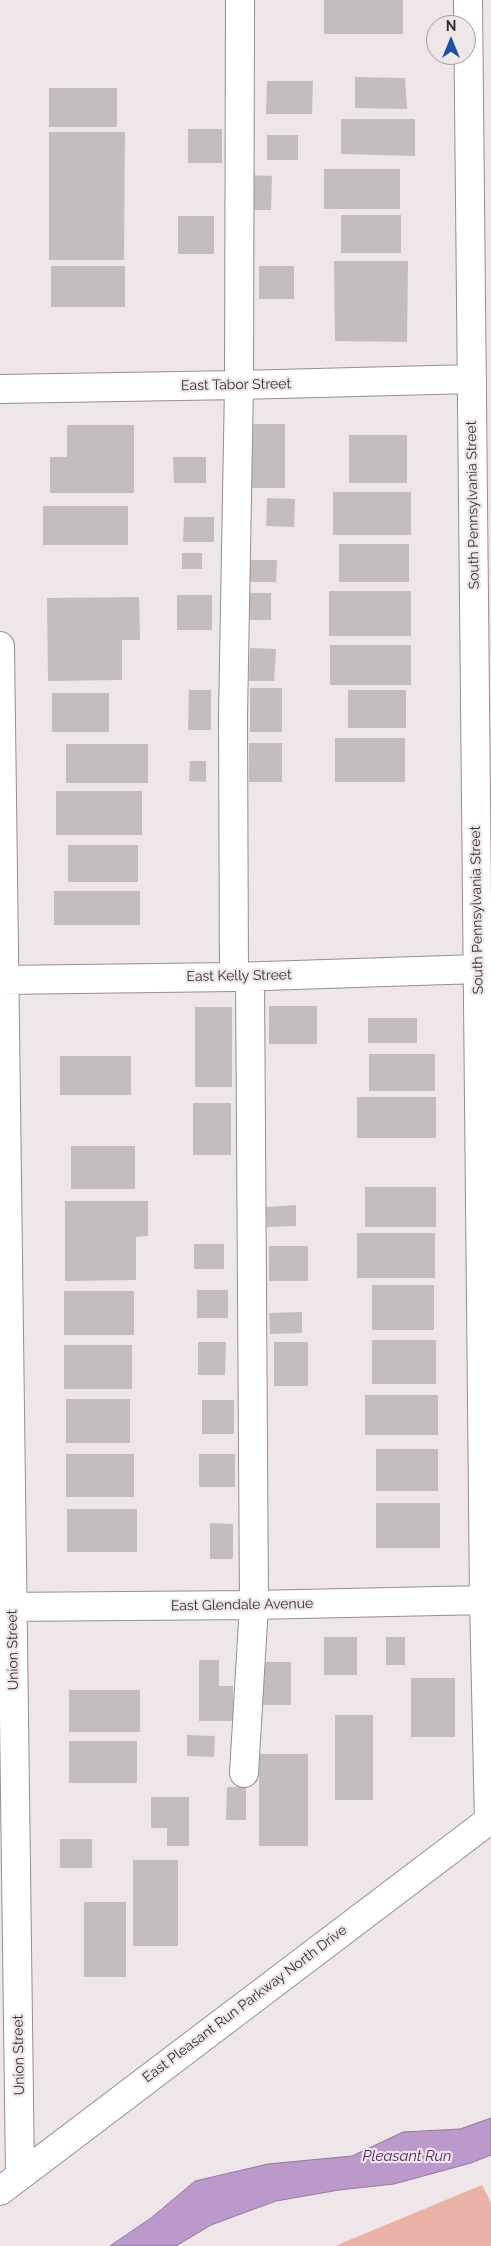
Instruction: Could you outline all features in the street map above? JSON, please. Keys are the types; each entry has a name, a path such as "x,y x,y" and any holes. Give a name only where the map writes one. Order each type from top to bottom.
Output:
{"street":[{"path":"240,0 239,385 233,717 242,977 254,1605 244,1773"},
{"name":"South Pennsylvania Street","path":"468,0 480,206 472,379 484,1600 490,1820"},
{"name":"East Tabor Street","path":"0,389 472,379"},
{"name":"Union Street","path":"0,646 10,2183"},
{"name":"East Kelly Street","path":"2,980 242,977 478,969"},
{"name":"East Glendale Avenue","path":"6,1607 254,1605 484,1600"},
{"name":"East Pleasant Run Parkway North Drive","path":"10,2183 490,1820"}],"shaded area":[{"path":"482,2185 491,2203 491,2246 335,2246"}],"water":[{"name":"Pleasant Run","path":"491,2118 491,2155 471,2163 394,2184 339,2190 276,2201 211,2225 176,2246 110,2246 151,2218 195,2181 268,2164 352,2156 403,2132 460,2129"}],"building":[{"path":"324,0 403,0 403,34 324,34"},
{"path":"355,77 405,78 407,109 355,108"},
{"path":"267,81 313,81 312,114 266,114"},
{"path":"49,88 117,88 117,127 49,127"},
{"path":"341,119 415,119 415,156 341,154"},
{"path":"188,129 222,129 222,163 188,163"},
{"path":"49,132 125,132 124,260 49,260"},
{"path":"267,135 298,135 298,160 267,160"},
{"path":"324,169 400,169 400,209 324,209"},
{"path":"249,175 272,176 271,210 249,210"},
{"path":"341,215 401,215 401,253 341,253"},
{"path":"178,216 214,216 214,254 178,254"},
{"path":"334,261 408,261 407,342 335,341"},
{"path":"51,266 125,266 125,307 51,307"},
{"path":"259,266 294,266 294,299 259,299"},
{"path":"245,424 285,424 285,488 245,488"},
{"path":"67,425 134,425 134,493 50,493 50,457 67,457"},
{"path":"349,435 407,435 407,483 349,483"},
{"path":"173,457 206,457 206,483 174,483"},
{"path":"333,492 411,492 411,535 333,535"},
{"path":"267,498 295,499 294,527 266,526"},
{"path":"43,506 128,506 128,545 43,545"},
{"path":"184,517 214,517 214,542 183,542"},
{"path":"339,544 409,544 409,582 339,582"},
{"path":"182,553 202,553 202,569 182,569"},
{"path":"249,560 277,560 276,582 248,582"},
{"path":"329,591 411,591 411,636 329,636"},
{"path":"242,593 271,593 271,620 242,620"},
{"path":"177,595 212,595 212,630 177,630"},
{"path":"139,597 140,640 122,640 122,680 48,681 47,598"},
{"path":"330,645 411,645 411,685 330,685"},
{"path":"250,648 276,649 274,681 249,681"},
{"path":"250,688 282,688 282,732 250,732"},
{"path":"189,690 211,690 211,730 188,730"},
{"path":"348,690 406,690 406,728 348,728"},
{"path":"52,693 109,693 109,732 52,732"},
{"path":"335,738 405,738 405,782 335,782"},
{"path":"249,743 282,743 282,782 249,782"},
{"path":"66,744 148,744 148,783 66,783"},
{"path":"190,761 206,761 206,782 189,781"},
{"path":"56,791 142,791 142,835 56,835"},
{"path":"68,845 138,845 138,882 68,882"},
{"path":"54,891 140,891 140,925 54,925"},
{"path":"269,1006 317,1006 317,1044 269,1044"},
{"path":"195,1007 232,1007 232,1087 195,1087"},
{"path":"368,1018 417,1018 417,1043 368,1043"},
{"path":"369,1054 435,1054 435,1091 369,1091"},
{"path":"60,1056 131,1056 131,1095 60,1095"},
{"path":"357,1097 436,1097 436,1138 357,1138"},
{"path":"193,1103 231,1103 231,1155 193,1155"},
{"path":"71,1146 135,1146 135,1189 71,1189"},
{"path":"365,1187 436,1187 436,1227 365,1227"},
{"path":"65,1201 148,1201 148,1236 136,1237 136,1280 65,1281"},
{"path":"296,1205 296,1226 267,1227 266,1207"},
{"path":"357,1233 435,1233 435,1278 357,1278"},
{"path":"194,1244 224,1244 224,1269 194,1269"},
{"path":"269,1246 308,1246 308,1281 269,1281"},
{"path":"372,1285 434,1285 434,1330 372,1330"},
{"path":"197,1290 228,1290 228,1318 197,1318"},
{"path":"64,1291 134,1291 134,1335 64,1335"},
{"path":"302,1312 302,1333 270,1334 269,1313"},
{"path":"372,1340 436,1340 436,1384 372,1384"},
{"path":"198,1342 226,1342 225,1375 198,1375"},
{"path":"274,1342 308,1342 308,1386 274,1386"},
{"path":"64,1345 132,1345 132,1389 64,1389"},
{"path":"365,1395 438,1395 438,1435 365,1435"},
{"path":"66,1399 130,1399 130,1443 66,1443"},
{"path":"202,1400 234,1400 234,1434 202,1434"},
{"path":"376,1449 438,1449 438,1491 376,1491"},
{"path":"66,1454 134,1454 134,1497 66,1497"},
{"path":"199,1454 235,1454 235,1487 199,1487"},
{"path":"376,1503 440,1503 440,1548 376,1548"},
{"path":"67,1509 137,1509 137,1552 67,1552"},
{"path":"210,1523 233,1524 233,1559 210,1559"},
{"path":"324,1637 357,1637 357,1675 324,1675"},
{"path":"386,1637 405,1637 405,1665 386,1665"},
{"path":"199,1660 219,1660 219,1686 233,1686 233,1721 199,1721"},
{"path":"257,1662 291,1662 291,1705 257,1705"},
{"path":"411,1678 455,1678 455,1737 411,1737"},
{"path":"69,1690 140,1690 140,1732 69,1732"},
{"path":"335,1715 373,1715 373,1800 335,1800"},
{"path":"187,1735 215,1736 214,1757 187,1756"},
{"path":"69,1741 137,1741 137,1783 69,1783"},
{"path":"259,1754 308,1754 308,1846 259,1846"},
{"path":"227,1787 246,1787 246,1820 226,1820"},
{"path":"151,1797 189,1797 189,1846 167,1846 167,1828 151,1828"},
{"path":"60,1839 92,1839 92,1868 60,1868"},
{"path":"133,1860 178,1860 178,1946 133,1946"},
{"path":"84,1902 126,1902 126,1977 84,1977"}]}
